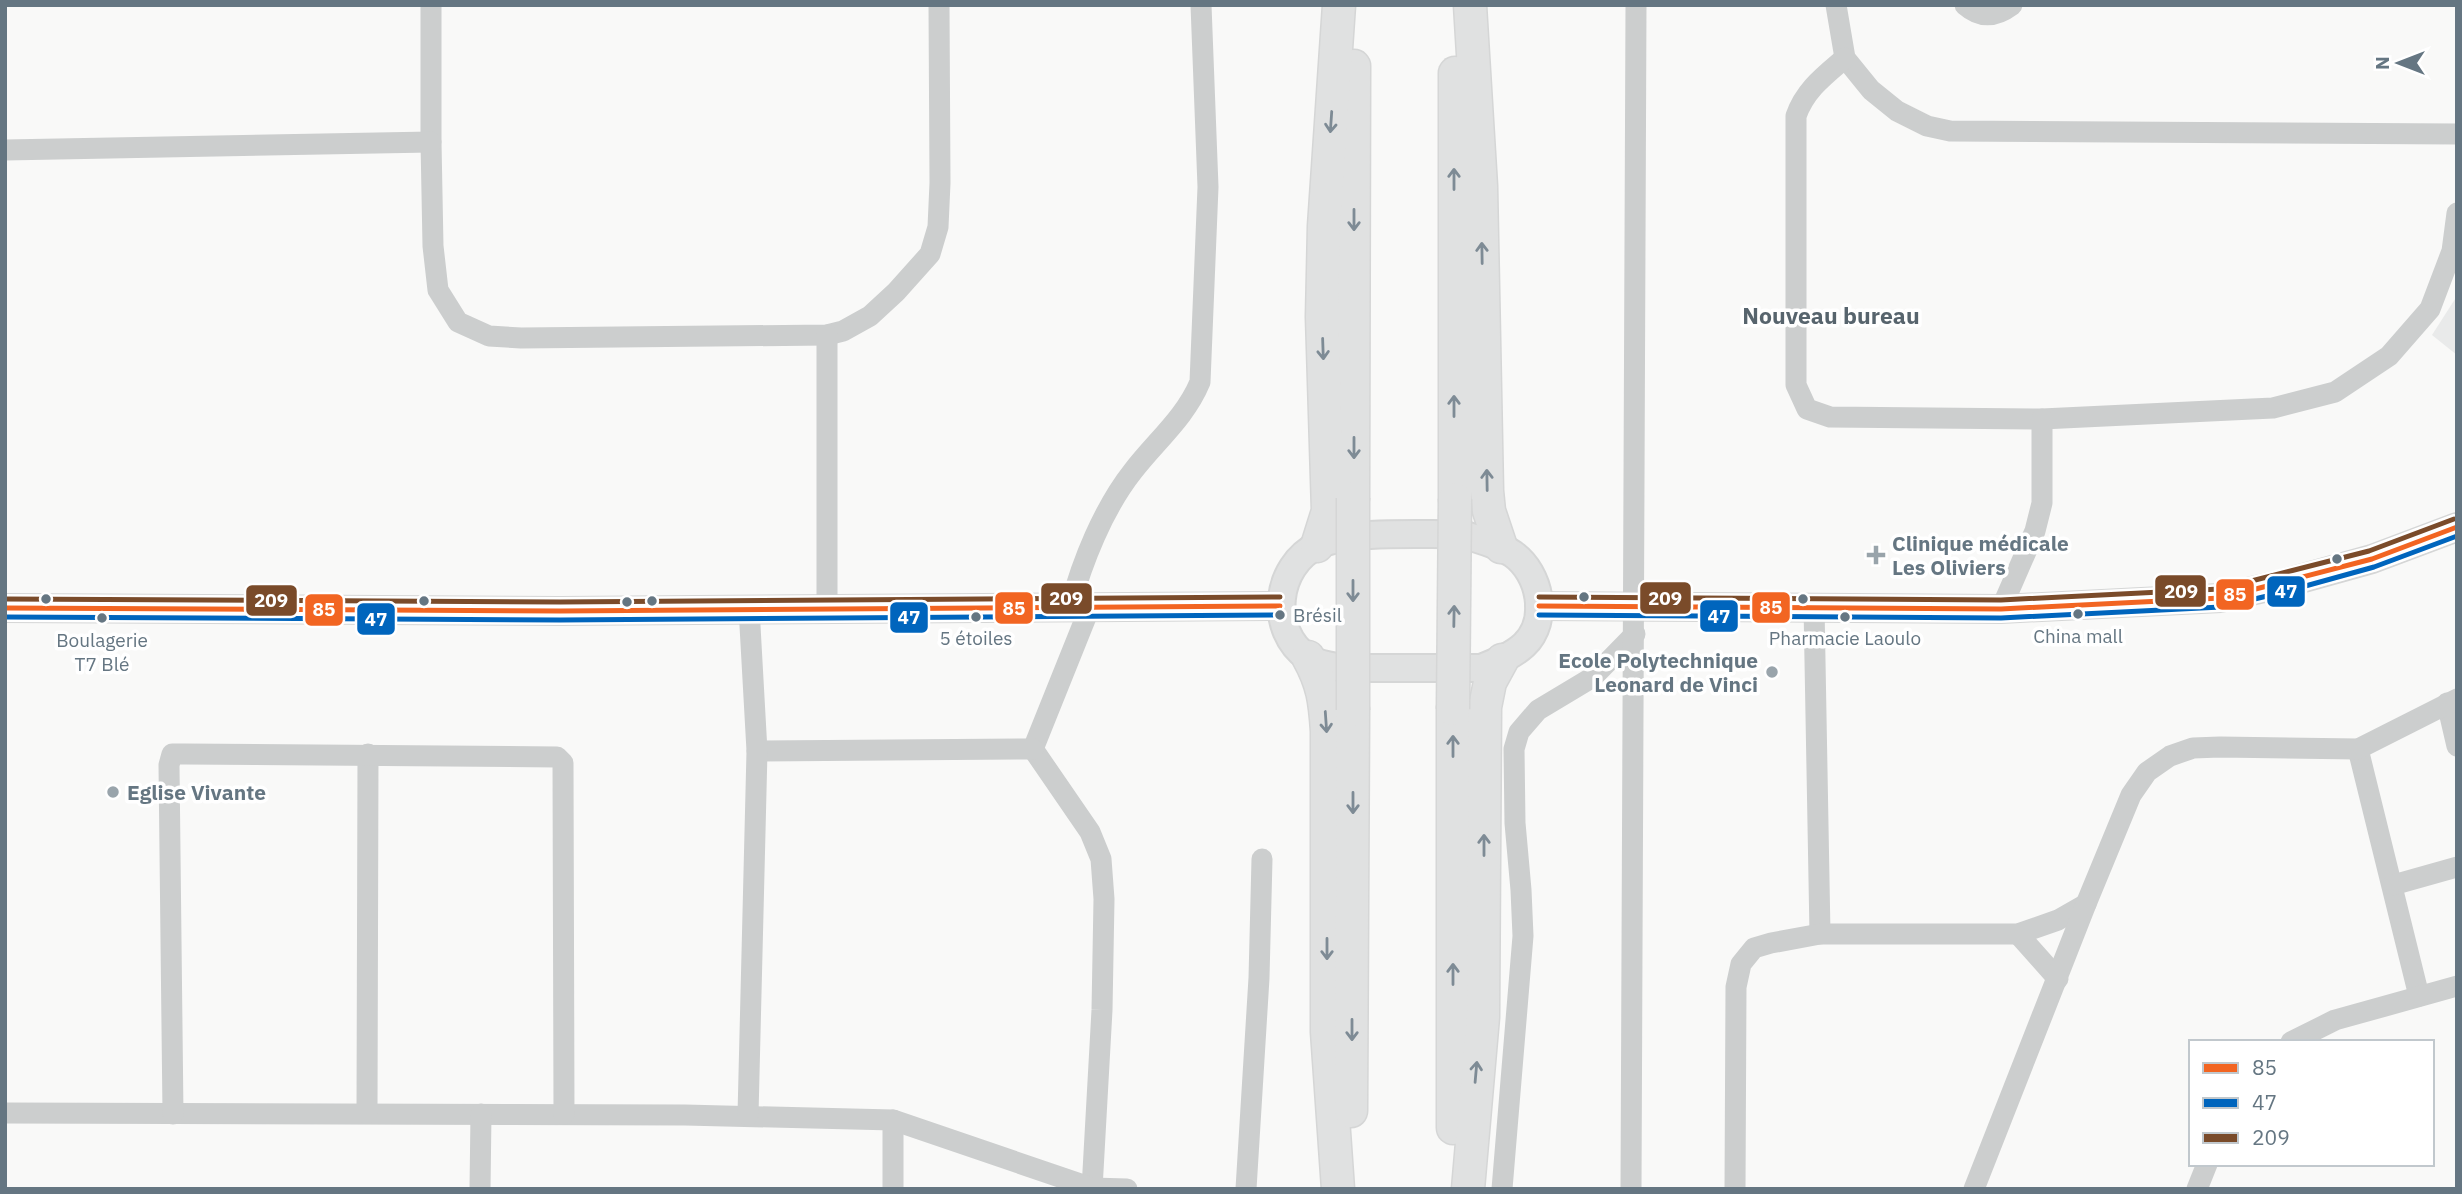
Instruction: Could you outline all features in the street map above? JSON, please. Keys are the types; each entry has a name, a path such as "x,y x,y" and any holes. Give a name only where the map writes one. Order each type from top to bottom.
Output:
{"highway":[{"path":"1317,546 1328,511 1322,317 1324,226 1339,5"},
{"path":"1351,1189 1353,5"},
{"path":"1453,1189 1454,162 1457,5"},
{"path":"1470,5 1481,186 1487,491 1489,511 1501,547"},
{"path":"1308,657 1325,695 1327,1032 1338,1189"},
{"path":"1468,1189 1483,1017 1485,707 1490,682 1502,660"}],"main road":[{"path":"1539,606 2001,609 2221,598 2372,559 2457,527"},
{"path":"1462,534 1501,547 1525,565 1536,584 1539,606 1533,631 1525,644 1502,660 1481,668 1344,668 1325,665 1308,657 1293,641 1284,625 1280,606 1287,576 1301,556 1317,546 1342,537 1462,534"},
{"path":"5,608 546,611 1280,606"}],"street":[{"path":"431,5 433,246 438,290 458,322 489,336 521,338 827,335 843,331 870,316 930,254 938,226 939,5"},
{"path":"1033,749 1080,607 1088,551 1131,474 1191,404 1199,382 1208,187 1201,5"},
{"path":"1631,1189 1636,5"},
{"path":"1836,5 1845,58 1871,90 1897,111 1927,126 1950,131 2457,134"},
{"path":"1965,5 1974,14 1999,15 2012,5"},
{"path":"1845,58 1810,88 1801,101 1796,116 1796,385 1807,409 1830,417 2042,419 2273,408 2335,392 2389,356 2430,309 2452,251 2457,213"},
{"path":"5,150 431,142"},
{"path":"827,335 827,608"},
{"path":"2001,609 2035,531 2042,503 2042,419"},
{"path":"1814,606 1820,934"},
{"path":"748,1115 757,751 749,608"},
{"path":"1502,1189 1523,936 1515,823 1514,750 1519,732 1538,710 1593,677 1635,634"},
{"path":"1974,1189 2131,795 2147,772 2171,756 2193,748 2358,750 2452,701 2457,746"},
{"path":"757,751 1033,749"},
{"path":"1033,749 1090,832 1101,859 1104,900 1102,996 1092,1189"},
{"path":"2358,750 2419,996"},
{"path":"173,1114 169,765 172,754 556,757 563,763 565,1114"},
{"path":"367,1113 368,754"},
{"path":"1246,1189 1259,978 1262,859"},
{"path":"2393,885 2457,867"},
{"path":"1735,1189 1736,987 1741,964 1754,948 1820,934 2018,934 2058,920 2086,904"},
{"path":"2018,934 2058,979"},
{"path":"2295,1040 2334,1020 2457,986"},
{"path":"5,1113 748,1115 892,1120 1092,1189 1127,1189"},
{"path":"480,1189 481,1114"},
{"path":"892,1120 892,1189"},
{"path":"2197,1189 2206,1166"}],"shaded area":[{"path":"2457,296 2457,355 2432,335"}],"transit line":[{"name":"209","path":"1539,597 2001,600 2220,589 2369,551 2454,519"},
{"name":"85","path":"1539,606 2001,609 2221,598 2372,559 2457,527"},
{"name":"47","path":"1539,615 2001,618 2221,607 2374,567 2457,536"},
{"name":"209","path":"5,599 560,602 1280,597"},
{"name":"85","path":"5,608 560,611 1280,606"},
{"name":"47","path":"5,617 560,620 1280,615"}],"place":[{"name":"Clinique médicale Les Oliviers","path":"1876,555"},
{"name":"China mall","path":"2078,614"},
{"name":"Brésil","path":"1280,615"},
{"name":"5 étoiles","path":"976,617"},
{"name":"Pharmacie Laoulo","path":"1845,617"},
{"name":"Boulagerie T7 Blé","path":"102,618"},
{"name":"Ecole Polytechnique Leonard de Vinci","path":"1772,672"},
{"name":"Eglise Vivante","path":"113,792"}],"district":[{"name":"Nouveau bureau","path":"1831,315"}]}
